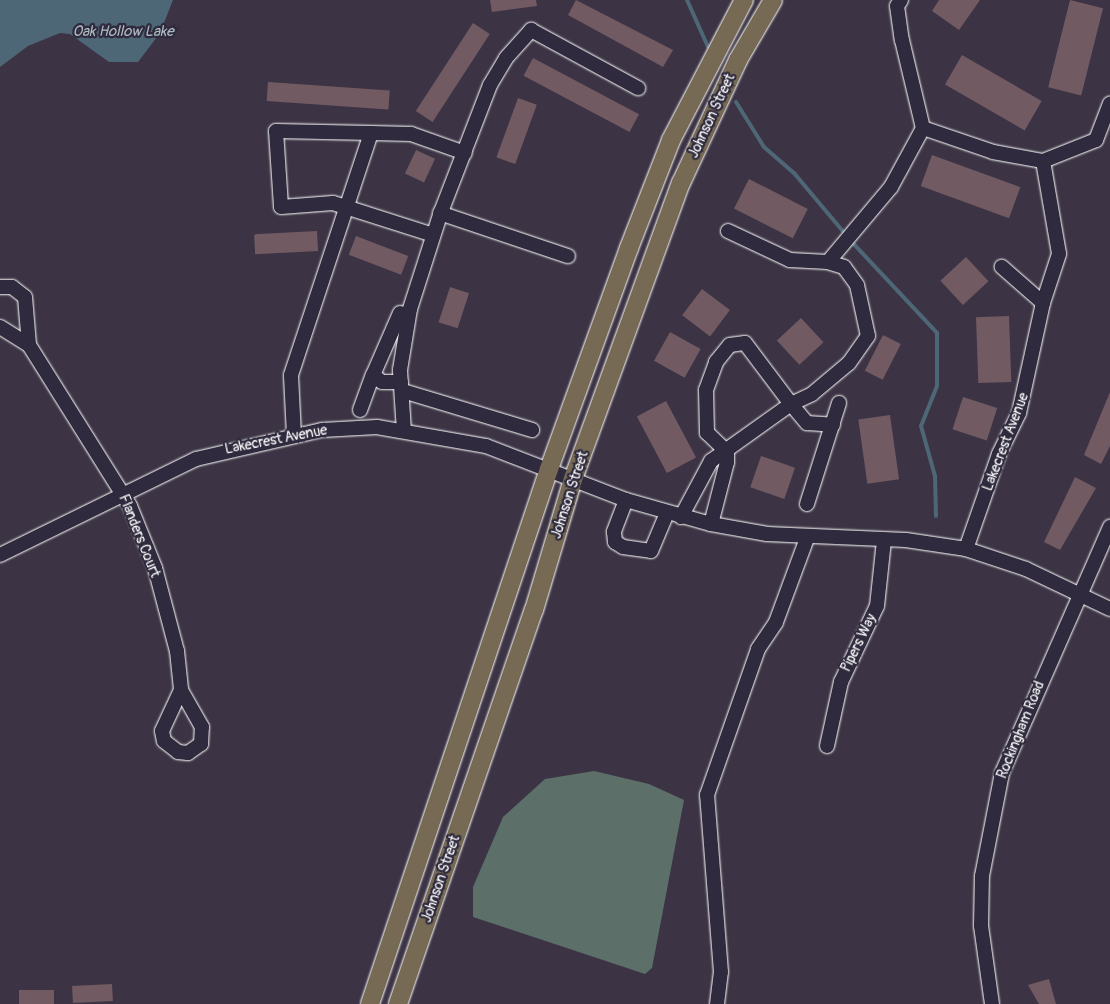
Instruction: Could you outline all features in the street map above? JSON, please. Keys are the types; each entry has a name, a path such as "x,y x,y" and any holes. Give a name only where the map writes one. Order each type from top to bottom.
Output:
{"main road":[{"name":"Johnson Street","path":"370,1004 549,470 671,140 744,0"},
{"name":"Johnson Street","path":"398,1004 534,610 573,479 681,183 738,60 773,0"}],"street":[{"path":"828,262 856,226 890,188 923,128 902,40 898,6 901,0"},
{"path":"404,431 402,387 410,309 440,213 490,85 531,30 638,88"},
{"path":"923,128 993,152 1043,161 1096,140 1110,104"},
{"path":"433,235 333,203 282,207 276,131 411,134 465,153"},
{"path":"294,435 291,375 371,133"},
{"name":"Lakecrest Avenue","path":"966,549 999,454 1019,413 1043,302 1059,254 1043,161"},
{"path":"440,213 568,256"},
{"path":"626,500 614,532 614,542 623,547 651,551 711,461 727,452 791,404 812,394 849,363 868,336 857,285 844,267 828,262 790,260 728,231"},
{"path":"1002,267 1043,302"},
{"name":"Flanders Court","path":"0,288 12,287 25,298 29,345"},
{"path":"360,410 400,313"},
{"name":"Flanders Court","path":"0,327 29,345 123,494 155,568 177,651 181,690"},
{"path":"727,452 707,433 704,413 706,390 716,362 730,345 745,343 807,423 833,425"},
{"path":"373,375 382,382 532,430"},
{"path":"807,504 839,403"},
{"name":"Lakecrest Avenue","path":"0,555 196,459 294,435 377,427 486,446 626,500 711,524 807,538 884,540 966,549 1026,568 1110,609"},
{"path":"711,524 727,452"},
{"name":"Rockingham Road","path":"992,1004 981,926 988,835 1002,773 1110,527"},
{"path":"717,1004 721,972 707,795 758,649 776,622 807,538"},
{"name":"Pipers Way","path":"827,746 841,682 877,606 884,540"}],"green space":[{"path":"594,771 649,784 684,800 652,968 645,974 473,917 473,887 503,817 545,779"}],"water":[{"name":"Oak Hollow Lake","path":"0,0 173,0 160,33 138,62 109,62 70,34 60,33 28,46 0,67"}],"building":[{"path":"490,0 536,0 537,6 492,12"},
{"path":"576,0 673,50 663,67 568,15"},
{"path":"939,0 980,0 959,30 932,11"},
{"path":"1070,0 1103,8 1081,96 1048,87"},
{"path":"473,23 490,34 433,122 416,111"},
{"path":"962,55 1042,101 1025,130 945,84"},
{"path":"533,58 639,114 630,132 524,76"},
{"path":"268,82 390,91 388,109 267,101"},
{"path":"518,98 537,105 515,164 496,157"},
{"path":"416,150 435,159 424,182 405,174"},
{"path":"932,155 1020,187 1009,218 921,186"},
{"path":"749,179 808,209 793,238 734,208"},
{"path":"317,231 318,251 255,254 254,234"},
{"path":"356,236 408,256 401,275 349,255"},
{"path":"966,257 989,281 963,305 940,281"},
{"path":"450,287 469,293 458,328 439,322"},
{"path":"702,289 730,310 710,336 682,315"},
{"path":"1009,316 1011,382 978,383 976,317"},
{"path":"801,318 824,342 799,365 777,341"},
{"path":"670,332 701,349 685,378 654,361"},
{"path":"883,335 901,344 883,380 865,371"},
{"path":"1110,392 1110,446 1101,464 1084,455"},
{"path":"963,397 997,408 987,440 952,429"},
{"path":"666,401 696,458 667,473 637,416"},
{"path":"890,415 899,479 867,484 858,419"},
{"path":"761,456 795,468 784,499 750,487"},
{"path":"1075,477 1096,488 1060,550 1044,542"},
{"path":"1049,979 1056,1004 1039,1004 1028,985"},
{"path":"112,984 113,1001 73,1003 72,986"},
{"path":"19,990 54,990 54,1004 19,1004"}],"waterway":[{"path":"687,0 708,47"},
{"path":"736,102 764,147 794,173 846,235"},
{"path":"850,240 937,333 937,386 921,426 935,476 936,516"}]}
